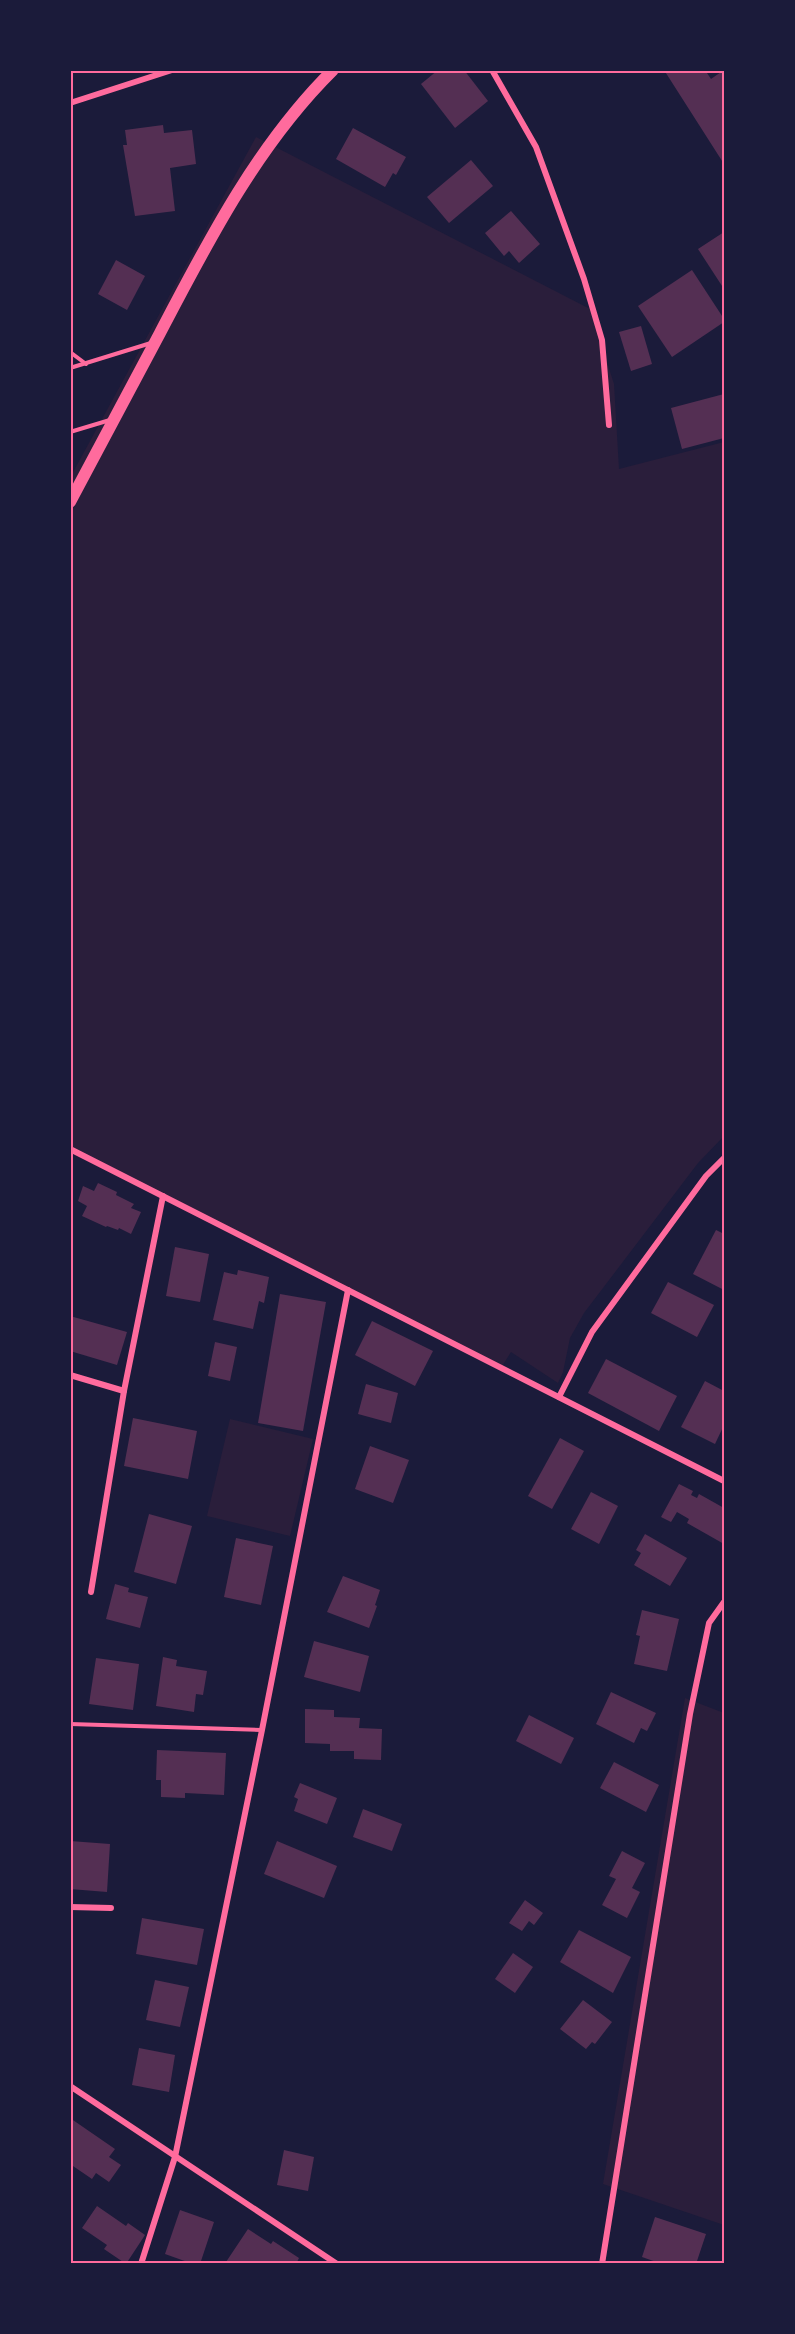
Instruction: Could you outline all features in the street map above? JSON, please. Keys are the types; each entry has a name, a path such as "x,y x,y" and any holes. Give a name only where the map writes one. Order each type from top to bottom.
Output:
{"main road":[{"path":"70,502 212,237 260,160 293,114 333,70"}],"street":[{"path":"70,103 171,70"},
{"path":"492,70 536,147 587,288 602,340 609,425"},
{"path":"70,1149 724,1481"},
{"path":"560,1397 592,1332 706,1176 724,1158"},
{"path":"91,1592 124,1391 163,1196"},
{"path":"141,2264 175,2157 348,1290"},
{"path":"70,1375 124,1391"},
{"path":"602,2264 690,1714 710,1623 724,1602"},
{"path":"70,1907 111,1908"},
{"path":"70,2086 337,2264"}],"lane":[{"path":"70,368 155,342"},
{"path":"70,352 86,364"},
{"path":"70,432 115,419"},
{"path":"70,1724 262,1730"}],"shaded area":[{"path":"256,137 590,309 614,384 619,469 724,442 724,1136 698,1163 584,1313 570,1338 563,1372 558,1383 511,1352 501,1368 71,1149 71,476"},
{"path":"230,1419 313,1439 290,1536 207,1516"},
{"path":"685,1698 724,1713 724,2225 603,2184"}],"building":[{"path":"438,70 464,70 488,101 455,128 421,84"},
{"path":"664,70 705,70 711,79 724,70 724,164"},
{"path":"163,125 164,133 192,130 196,164 170,168 175,211 135,216 123,145 127,145 125,130"},
{"path":"353,128 406,157 396,175 393,173 385,187 336,159"},
{"path":"471,160 493,186 449,223 427,197"},
{"path":"511,211 540,244 519,263 509,251 504,256 485,233"},
{"path":"724,232 724,289 698,249"},
{"path":"116,260 145,276 127,310 98,294"},
{"path":"692,270 724,322 672,357 638,306"},
{"path":"641,326 652,364 631,371 619,332"},
{"path":"724,394 724,438 682,449 671,408"},
{"path":"98,1183 117,1192 116,1195 134,1204 131,1208 141,1212 131,1234 119,1228 118,1230 106,1227 82,1216 87,1206 78,1201 83,1186 94,1191"},
{"path":"716,1230 724,1234 724,1290 693,1274"},
{"path":"175,1247 209,1254 200,1302 166,1296"},
{"path":"238,1270 269,1277 264,1303 259,1301 253,1329 213,1320 224,1272 237,1275"},
{"path":"668,1282 714,1305 697,1337 651,1313"},
{"path":"280,1294 326,1302 303,1431 258,1423"},
{"path":"70,1316 127,1332 117,1365 70,1351"},
{"path":"372,1321 433,1351 415,1386 355,1355"},
{"path":"215,1342 237,1347 230,1381 208,1376"},
{"path":"606,1359 677,1396 659,1431 588,1393"},
{"path":"705,1381 724,1391 724,1425 715,1444 681,1427"},
{"path":"366,1384 398,1393 391,1423 358,1414"},
{"path":"133,1418 197,1431 188,1479 124,1466"},
{"path":"560,1438 584,1451 552,1509 528,1496"},
{"path":"370,1446 409,1460 393,1503 355,1489"},
{"path":"679,1484 693,1491 691,1495 697,1498 699,1494 724,1508 724,1544 687,1523 689,1519 677,1512 671,1522 661,1517"},
{"path":"591,1492 618,1506 599,1544 571,1529"},
{"path":"149,1514 192,1526 176,1584 134,1572"},
{"path":"645,1534 687,1558 670,1586 634,1565 641,1553 636,1550"},
{"path":"236,1538 273,1546 261,1605 224,1597"},
{"path":"343,1576 380,1590 369,1628 327,1612"},
{"path":"115,1584 129,1588 128,1592 148,1597 140,1628 106,1619"},
{"path":"642,1610 679,1619 667,1671 634,1664 640,1636 636,1635"},
{"path":"314,1641 369,1656 360,1692 304,1677"},
{"path":"163,1657 177,1660 176,1666 207,1671 203,1695 196,1694 194,1712 156,1706"},
{"path":"96,1658 139,1664 133,1710 89,1704"},
{"path":"611,1692 656,1713 647,1731 641,1728 634,1743 596,1724"},
{"path":"305,1709 334,1710 334,1717 360,1718 359,1728 382,1729 381,1760 354,1759 354,1751 330,1751 330,1744 305,1743"},
{"path":"529,1715 574,1738 561,1764 516,1741"},
{"path":"157,1750 226,1753 224,1795 185,1793 185,1798 161,1797 161,1780 156,1780"},
{"path":"614,1762 659,1785 646,1812 600,1788"},
{"path":"300,1783 337,1798 327,1824 294,1811 298,1799 294,1797"},
{"path":"363,1809 402,1824 392,1851 353,1837"},
{"path":"70,1841 110,1844 107,1892 70,1889"},
{"path":"277,1841 337,1866 324,1898 264,1874"},
{"path":"622,1851 645,1863 632,1888 640,1892 627,1918 602,1905 616,1879 609,1876"},
{"path":"525,1900 543,1913 534,1925 529,1921 522,1931 509,1923"},
{"path":"142,1918 204,1929 197,1965 136,1954"},
{"path":"579,1930 631,1957 613,1993 560,1962"},
{"path":"513,1953 533,1967 515,1993 495,1979"},
{"path":"155,1980 189,1987 180,2027 146,2020"},
{"path":"583,2000 612,2022 595,2044 592,2042 586,2049 560,2029"},
{"path":"139,2048 175,2055 169,2092 132,2085"},
{"path":"70,2118 115,2149 109,2157 121,2165 109,2182 96,2173 92,2179 70,2164"},
{"path":"284,2150 314,2157 308,2191 277,2185"},
{"path":"97,2206 126,2226 128,2223 145,2235 126,2264 104,2249 107,2245 82,2228"},
{"path":"180,2210 214,2222 200,2264 193,2264 165,2254"},
{"path":"655,2217 706,2234 696,2264 662,2264 642,2257"},
{"path":"248,2229 271,2244 273,2241 299,2258 296,2264 228,2264 226,2262"}]}
